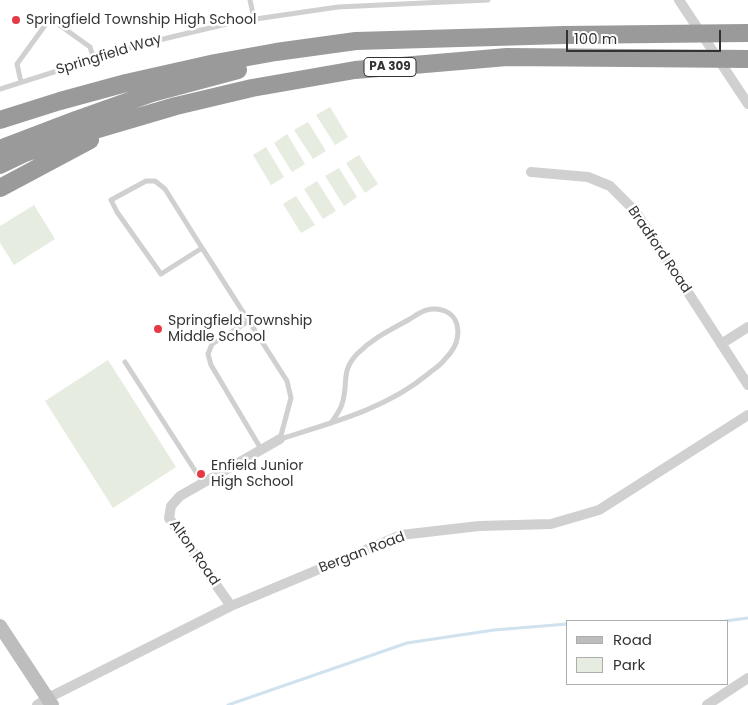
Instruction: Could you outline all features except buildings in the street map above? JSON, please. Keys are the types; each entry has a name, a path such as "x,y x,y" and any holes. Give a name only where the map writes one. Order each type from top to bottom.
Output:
{"highway":[{"name":"PA 309","path":"0,149 152,93 255,65 352,49 481,36 745,33"},
{"path":"0,120 126,83 276,52 356,41 481,36"},
{"name":"PA 309","path":"0,165 25,153 74,136 176,106 252,88 355,70 507,57 744,59"},
{"path":"0,188 126,120"}],"main road":[{"path":"0,626 46,703"}],"street":[{"path":"679,0 748,104"},
{"name":"Bradford Road","path":"531,172 588,177 610,186 636,212 748,385"},
{"path":"721,344 748,327"},
{"name":"Bergan Road","path":"46,703 231,606 401,535 479,526 551,524 599,510 748,415"},
{"name":"Alton Road","path":"231,606 169,518 171,506 180,496 280,439"},
{"path":"707,705 748,678"}],"lane":[{"path":"250,0 254,19"},
{"name":"Springfield Way","path":"0,89 142,44 235,22 338,8 488,0"},
{"path":"21,82 17,64 46,24 52,22 58,24 90,47 94,59"},
{"path":"202,248 161,274 117,212 111,200 146,181 155,182 165,189 287,381 291,398 280,439"},
{"path":"280,439 330,423 380,405 415,385 444,360 456,344 458,330 456,322 450,313 441,310 426,310 374,339 363,349 349,364 346,373 343,403 339,412 330,423"},
{"path":"249,321 212,344 208,354 211,365 261,449"},
{"path":"125,362 203,483"}],"green space":[{"path":"330,107 348,137 335,145 316,115"},
{"path":"308,122 326,151 313,159 294,130"},
{"path":"287,134 305,164 292,172 274,143"},
{"path":"266,147 284,177 271,185 253,155"},
{"path":"359,155 378,184 365,193 346,163"},
{"path":"339,168 357,197 344,206 325,176"},
{"path":"317,181 336,211 323,219 304,189"},
{"path":"296,196 315,225 301,233 283,204"},
{"path":"34,205 55,239 14,265 0,243 0,226"},
{"path":"108,360 176,467 113,508 45,401"}],"waterway":[{"path":"728,621 748,618"},
{"path":"228,705 407,643 494,630 566,624"}],"place":[{"name":"Springfield Township High School","path":"16,20"},
{"name":"Springfield Township Middle School","path":"158,329"},
{"name":"Enfield Junior High School","path":"201,474"}]}
